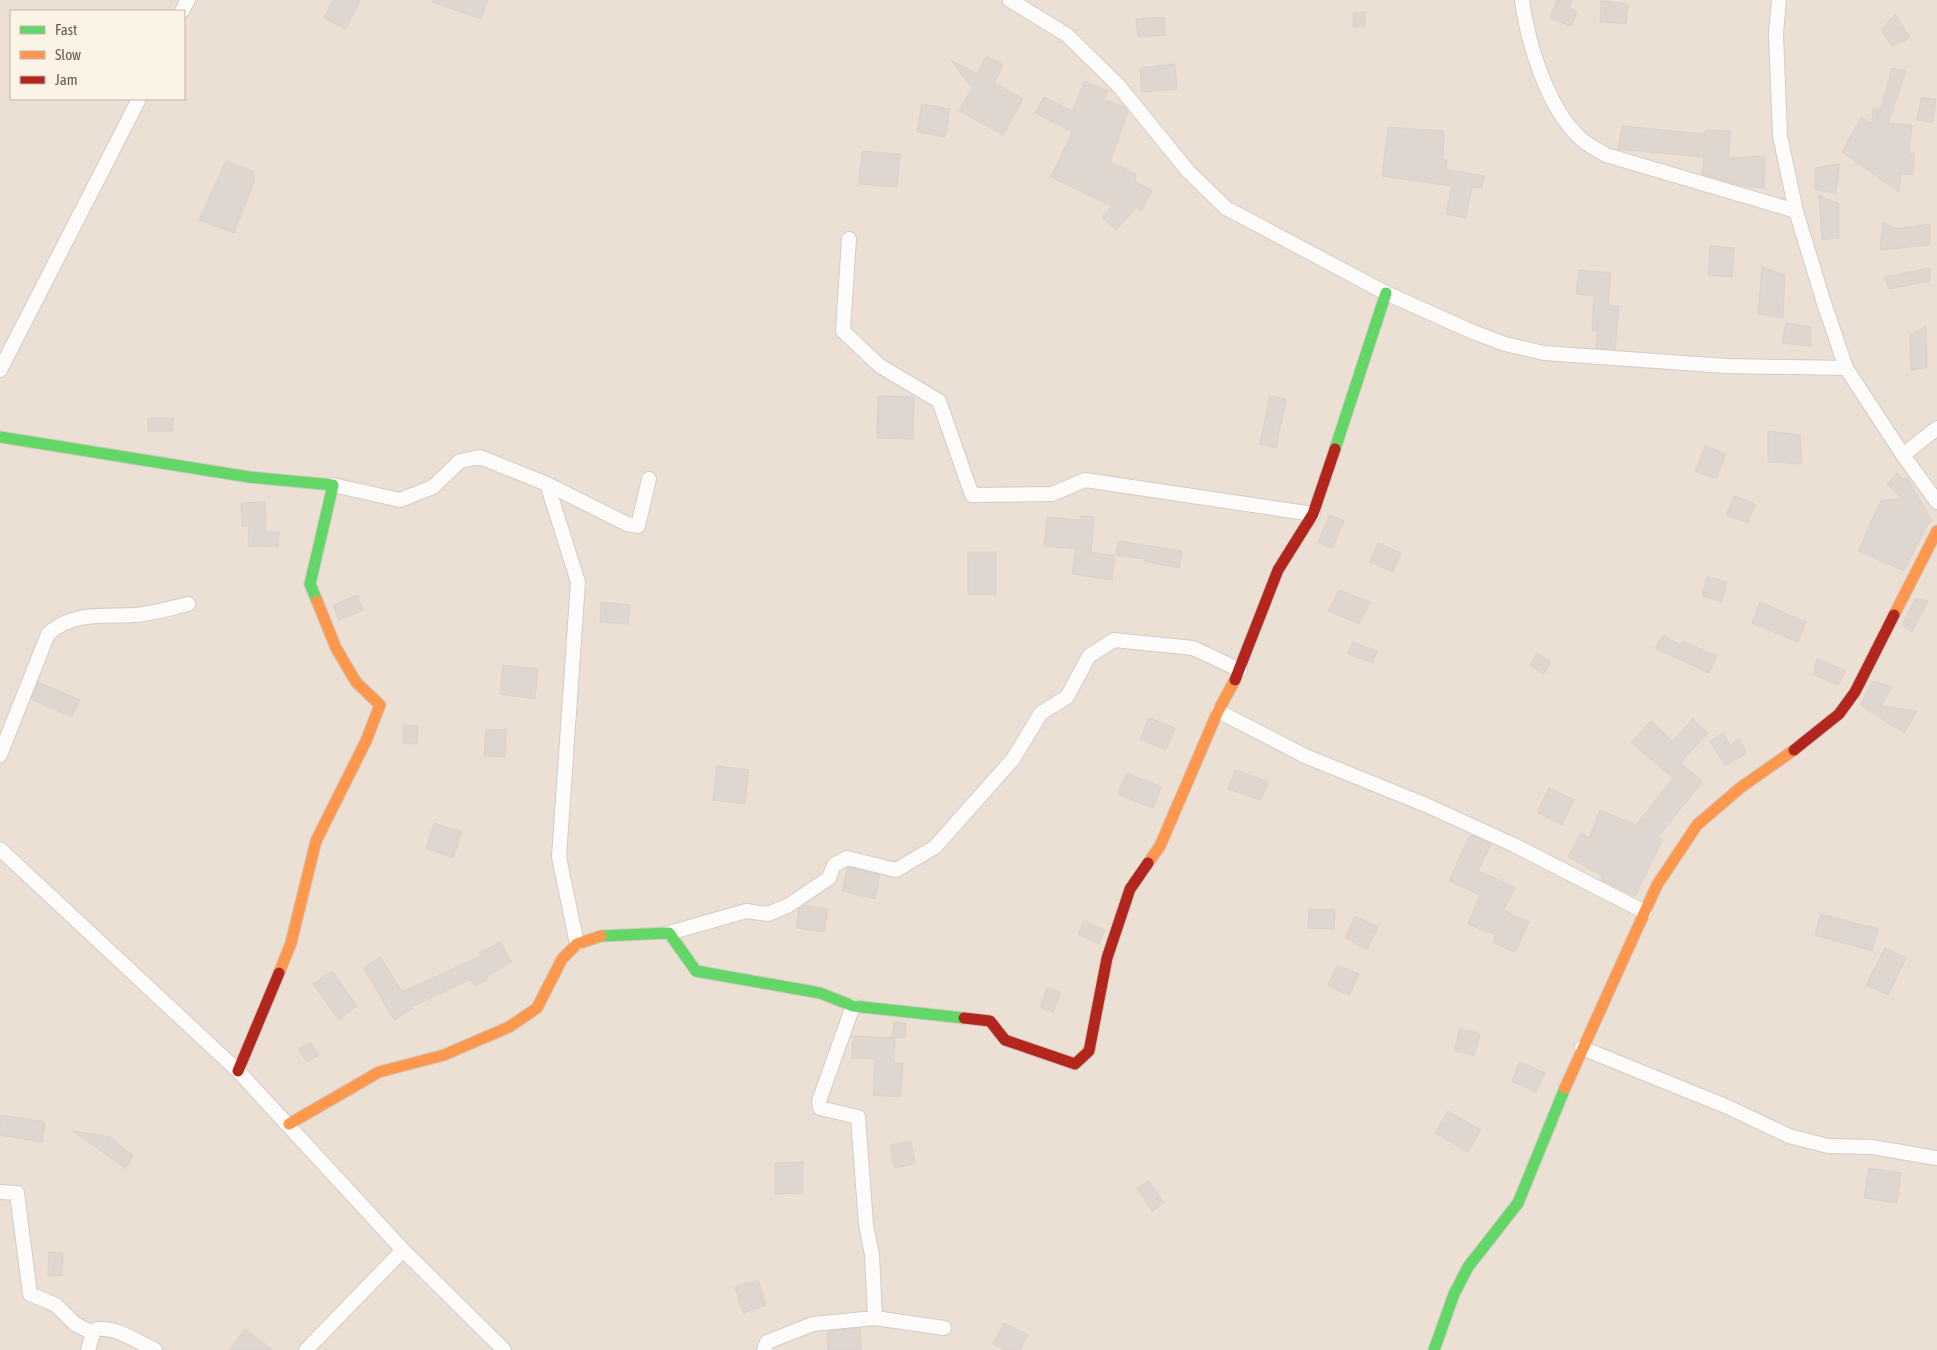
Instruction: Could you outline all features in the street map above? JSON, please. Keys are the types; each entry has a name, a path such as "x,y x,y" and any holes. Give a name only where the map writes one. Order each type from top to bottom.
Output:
{"street":[{"path":"1010,0 1067,35 1118,85 1188,172 1226,208 1386,293 1473,332 1505,344 1544,353 1726,366 1846,368"},
{"path":"1522,0 1538,68 1565,119 1581,139 1606,155 1796,212"},
{"path":"1778,0 1776,34 1780,136 1796,212 1846,368 1903,455 1937,502"},
{"path":"0,370 138,100"},
{"path":"849,238 843,331 880,366 940,401 972,495 1052,494 1085,480 1313,514"},
{"path":"669,933 696,971 820,993 854,1006 990,1021 1005,1040 1064,1062 1075,1064 1089,1051 1107,958 1130,889 1160,846 1218,711 1240,670 1278,570 1313,514 1386,293"},
{"path":"1903,455 1937,428"},
{"path":"0,436 67,444 176,467 278,482 332,485 400,500 433,488 460,461 480,457 547,484 627,524 638,526 649,479"},
{"path":"547,484 578,582 559,857 577,944"},
{"path":"238,1071 291,943 316,841 366,741 380,706 356,682 336,648 310,584 332,485"},
{"path":"1434,1350 1454,1294 1468,1267 1518,1203 1582,1048 1657,885 1697,825 1740,788 1816,735 1839,714 1855,692 1937,530"},
{"path":"0,756 48,634 55,627 84,616 135,615 188,604"},
{"path":"289,1124 378,1072 444,1055 490,1036 521,1019 537,1008 562,959 577,944 590,938 614,934 669,933 746,911 768,914 789,905 828,878 834,865 847,858 896,870 935,847 1013,759 1041,713 1067,697 1089,656 1114,640 1193,648 1240,670"},
{"path":"1218,711 1305,756 1426,805 1514,845 1644,912"},
{"path":"0,849 238,1071 404,1250 504,1350"},
{"path":"854,1006 819,1101 820,1108 858,1117 866,1225 872,1255 875,1318"},
{"path":"1582,1048 1728,1107 1789,1136 1828,1146 1872,1148 1937,1158"},
{"path":"0,1192 17,1193 30,1294 56,1305 75,1324 93,1333"},
{"path":"306,1350 404,1250"},
{"path":"764,1350 767,1342 813,1324 875,1318 944,1328"},
{"path":"88,1350 93,1333 97,1329 102,1328 115,1331 155,1350"}],"shaded area":[{"path":"0,0 1937,0 1937,1350 0,1350"}],"building":[{"path":"333,0 360,0 346,29 324,18"},
{"path":"433,0 488,0 481,19 432,2"},
{"path":"1557,0 1572,0 1569,8 1577,12 1571,26 1550,18"},
{"path":"1601,1 1628,4 1626,24 1600,22"},
{"path":"1365,12 1365,27 1353,27 1353,13"},
{"path":"1895,14 1910,38 1892,46 1881,30"},
{"path":"1164,17 1165,35 1138,37 1136,19"},
{"path":"986,56 1003,65 994,83 1023,99 1003,135 959,111 972,88 951,60 977,74"},
{"path":"1175,64 1177,89 1142,92 1140,68"},
{"path":"1892,68 1906,71 1888,123 1912,125 1909,154 1914,153 1913,175 1901,174 1899,192 1842,152 1861,117 1872,123 1873,108 1881,108"},
{"path":"1085,81 1108,91 1103,100 1125,107 1128,111 1110,162 1136,174 1135,182 1152,190 1142,211 1136,208 1116,230 1102,217 1112,206 1051,177 1072,132 1035,113 1044,97 1072,111"},
{"path":"1921,98 1936,99 1932,123 1917,120"},
{"path":"922,104 950,109 945,137 917,132"},
{"path":"1622,126 1705,134 1706,130 1731,131 1728,158 1765,156 1764,188 1747,187 1702,174 1704,157 1618,149"},
{"path":"1388,127 1444,131 1443,160 1447,160 1446,169 1484,176 1482,188 1472,187 1466,218 1446,214 1452,186 1382,176"},
{"path":"862,151 900,154 897,187 859,184"},
{"path":"226,161 254,172 254,182 234,233 199,220"},
{"path":"1840,164 1836,193 1815,190 1815,168"},
{"path":"1819,195 1839,204 1839,238 1822,240"},
{"path":"1883,222 1896,229 1930,224 1930,245 1880,250"},
{"path":"1710,246 1734,248 1732,277 1708,275"},
{"path":"1762,267 1785,275 1783,318 1758,314"},
{"path":"1930,268 1930,281 1889,289 1884,277"},
{"path":"1579,270 1611,273 1608,305 1619,306 1615,349 1596,348 1597,331 1592,330 1594,296 1576,294"},
{"path":"1786,323 1811,327 1811,346 1782,343"},
{"path":"1926,327 1927,367 1911,370 1910,335"},
{"path":"878,396 914,397 913,439 877,438"},
{"path":"1270,396 1286,399 1276,448 1260,444"},
{"path":"148,418 173,418 173,431 148,431"},
{"path":"1768,431 1800,435 1802,464 1768,462"},
{"path":"1705,446 1726,454 1716,479 1695,471"},
{"path":"1897,473 1903,479 1907,477 1932,521 1927,526 1904,571 1858,551 1881,501 1902,498 1887,484"},
{"path":"1734,496 1755,504 1748,523 1726,515"},
{"path":"265,502 266,532 279,532 278,547 248,546 249,526 242,526 241,503"},
{"path":"1330,515 1344,521 1332,548 1318,542"},
{"path":"1081,516 1094,517 1091,552 1115,556 1112,580 1072,574 1076,549 1044,546 1047,517 1080,520"},
{"path":"1118,541 1182,551 1179,568 1144,561 1145,559 1116,555"},
{"path":"1378,543 1401,553 1393,572 1370,562"},
{"path":"968,552 996,552 996,595 968,594"},
{"path":"1707,577 1727,582 1722,602 1702,596"},
{"path":"1339,590 1370,602 1359,624 1328,611"},
{"path":"357,595 363,610 339,620 333,605"},
{"path":"1915,599 1928,601 1912,632 1902,625"},
{"path":"601,602 630,605 628,624 600,622"},
{"path":"1760,602 1806,622 1798,642 1752,623"},
{"path":"1663,635 1681,645 1683,641 1717,656 1709,673 1655,648"},
{"path":"1353,642 1377,651 1373,663 1348,654"},
{"path":"1537,653 1551,662 1544,674 1530,665"},
{"path":"1817,659 1846,671 1838,685 1813,674"},
{"path":"503,665 538,669 535,699 500,694"},
{"path":"1873,681 1892,687 1881,706 1917,711 1904,733 1860,705"},
{"path":"38,682 80,700 72,717 31,699"},
{"path":"1149,718 1175,728 1166,750 1140,739"},
{"path":"1693,719 1708,733 1680,763 1703,781 1658,837 1663,839 1635,896 1601,880 1603,876 1568,857 1581,833 1589,838 1600,810 1636,825 1673,778 1631,742 1651,721 1672,741"},
{"path":"404,725 418,726 417,744 403,743"},
{"path":"486,729 506,730 505,757 484,756"},
{"path":"1723,733 1730,745 1739,739 1747,753 1725,766 1710,741"},
{"path":"717,766 749,770 745,804 713,800"},
{"path":"1235,770 1268,782 1261,800 1228,789"},
{"path":"1126,773 1161,787 1153,808 1118,794"},
{"path":"1549,788 1574,800 1562,825 1537,812"},
{"path":"434,823 462,832 453,858 426,848"},
{"path":"1470,835 1491,844 1478,871 1516,888 1503,910 1529,922 1515,952 1493,943 1496,935 1468,924 1480,895 1449,881"},
{"path":"848,867 880,875 875,899 842,891"},
{"path":"805,905 828,909 824,932 796,928 799,909"},
{"path":"1309,909 1335,910 1334,929 1308,928"},
{"path":"1821,914 1878,929 1872,951 1815,935"},
{"path":"1355,916 1378,927 1367,949 1345,938"},
{"path":"1084,921 1105,930 1099,944 1078,934"},
{"path":"500,942 512,962 486,977 487,980 475,986 471,979 411,1007 412,1009 394,1020 364,968 380,957 402,992 481,956 479,953"},
{"path":"1885,948 1906,958 1888,995 1866,985"},
{"path":"1337,965 1359,974 1350,995 1328,986"},
{"path":"332,971 357,1006 339,1020 313,984"},
{"path":"1047,988 1060,992 1053,1012 1040,1007"},
{"path":"894,1022 906,1023 905,1038 892,1037"},
{"path":"1460,1028 1480,1034 1474,1056 1454,1050"},
{"path":"853,1036 895,1038 894,1063 903,1063 900,1097 873,1095 875,1059 852,1058"},
{"path":"311,1043 319,1055 306,1062 299,1049"},
{"path":"1520,1062 1545,1073 1536,1092 1512,1081"},
{"path":"1448,1111 1481,1130 1468,1152 1435,1133"},
{"path":"0,1115 45,1122 42,1142 0,1135"},
{"path":"73,1131 110,1137 133,1156 126,1169"},
{"path":"911,1141 915,1163 895,1168 890,1145"},
{"path":"803,1162 803,1193 775,1194 775,1163"},
{"path":"1869,1168 1901,1173 1897,1203 1864,1198"},
{"path":"1149,1181 1164,1203 1152,1211 1137,1188"},
{"path":"49,1252 63,1253 62,1276 48,1275"},
{"path":"758,1280 766,1305 743,1313 735,1287"},
{"path":"1004,1323 1028,1335 1020,1350 1005,1350 993,1344"},
{"path":"860,1328 861,1350 828,1350 827,1331"},
{"path":"245,1329 273,1350 229,1350"}],"traffic: fast":[{"path":"1335,449 1386,293"},
{"path":"0,437 249,477 333,485 310,584 317,601"},
{"path":"601,936 669,933 696,971 820,993 853,1006 964,1018"},
{"path":"1434,1350 1454,1294 1468,1267 1518,1203 1565,1088"}],"traffic: slow":[{"path":"1894,615 1937,531"},
{"path":"279,973 291,943 316,841 366,741 380,705 356,682 336,648 317,601"},
{"path":"1148,863 1160,846 1218,711 1235,680"},
{"path":"1565,1088 1657,885 1697,825 1740,788 1794,750"},
{"path":"289,1124 379,1072 444,1055 509,1027 537,1008 562,959 577,944 601,936"}],"traffic: jam":[{"path":"1235,680 1278,570 1313,514 1335,449"},
{"path":"1794,750 1839,714 1855,692 1894,615"},
{"path":"964,1018 990,1021 1005,1040 1075,1064 1089,1051 1107,958 1130,889 1148,863"},
{"path":"238,1071 279,973"}]}
